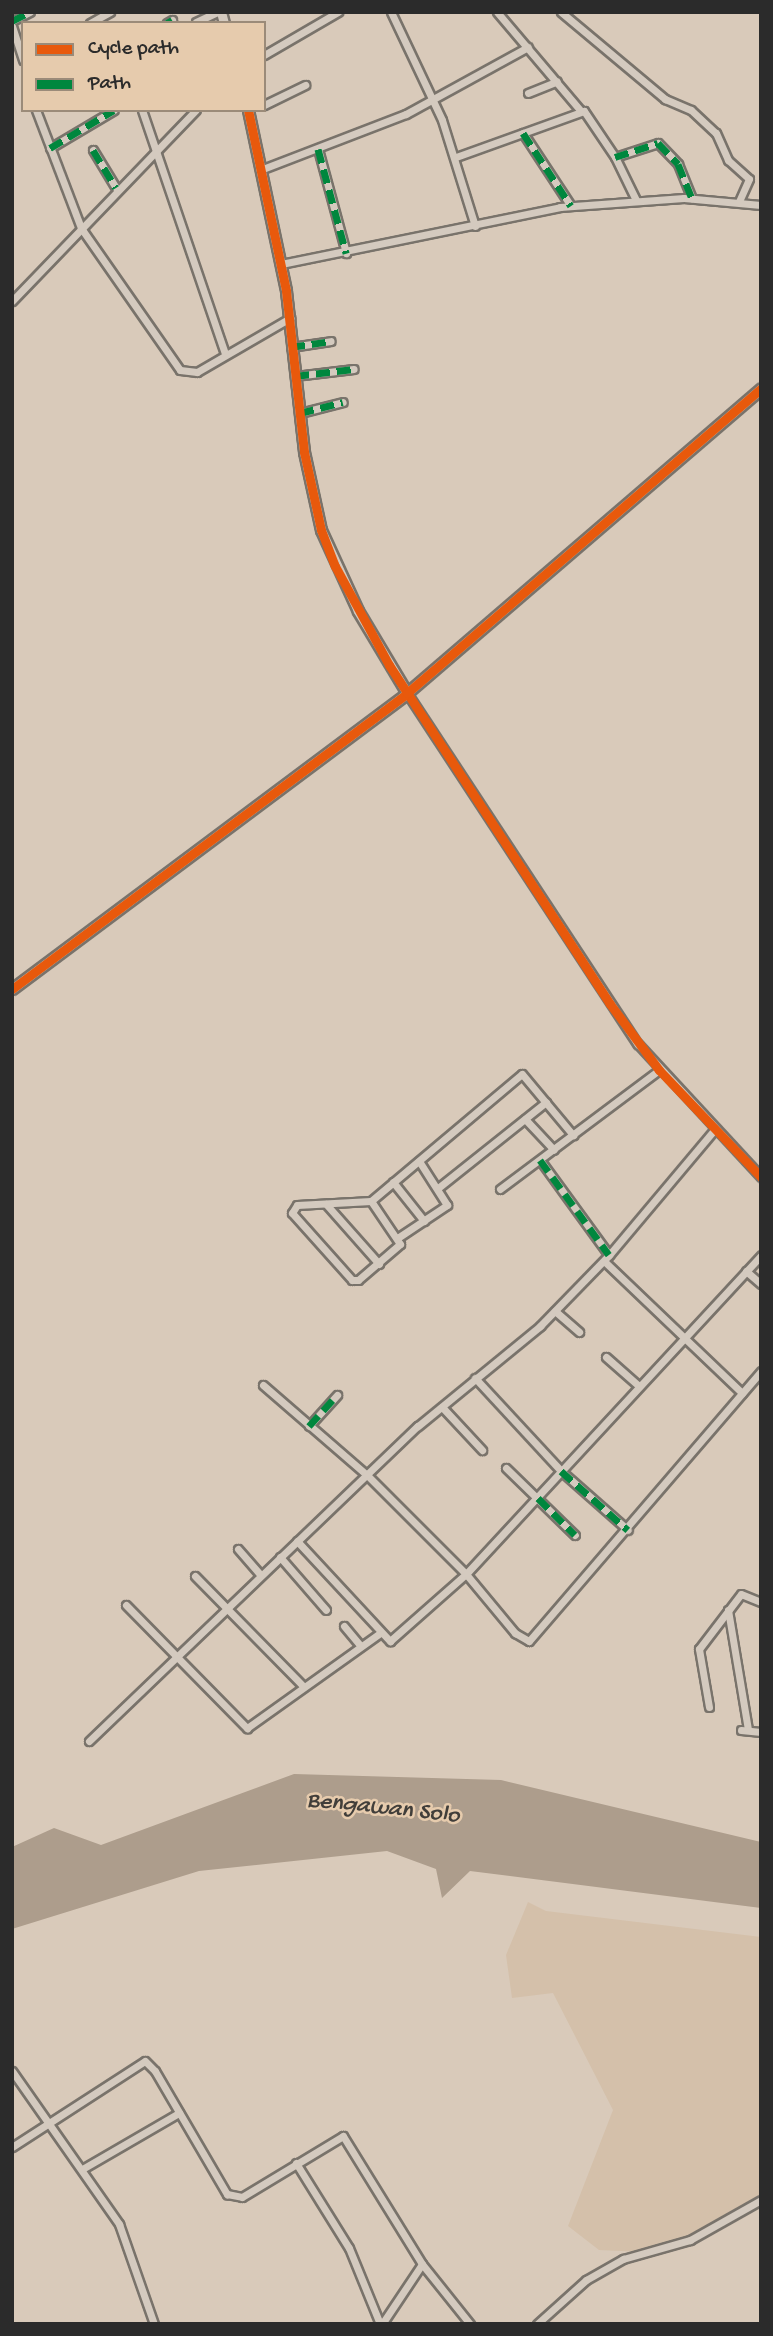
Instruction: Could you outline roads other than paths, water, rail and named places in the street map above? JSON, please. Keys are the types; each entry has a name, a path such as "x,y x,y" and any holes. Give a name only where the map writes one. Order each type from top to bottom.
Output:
{"street":[{"path":"21,52 12,23 30,12"},
{"path":"94,21 111,12"},
{"path":"198,21 219,12"},
{"path":"266,54 338,12"},
{"path":"391,12 456,157 475,226"},
{"path":"497,12 581,111 593,119 636,200"},
{"path":"561,12 665,99 691,110 716,133 728,160 748,179 739,201"},
{"path":"260,170 433,101 528,47"},
{"path":"528,93 557,81"},
{"path":"266,104 305,85"},
{"path":"456,157 581,111"},
{"path":"37,112 81,228 180,370 193,374 290,318"},
{"path":"50,148 111,112"},
{"path":"143,112 225,354"},
{"path":"12,301 116,188 194,112"},
{"path":"249,112 281,264 300,413 321,530 358,611 407,694 565,938 659,1070 761,1177"},
{"path":"523,133 571,206"},
{"path":"615,157 659,143 678,164 692,198"},
{"path":"318,149 346,253"},
{"path":"93,150 116,188"},
{"path":"281,264 571,206 692,198 761,205"},
{"path":"291,347 331,341"},
{"path":"295,376 354,369"},
{"path":"12,989 407,694 761,387"},
{"path":"300,413 343,402"},
{"path":"500,1189 659,1070"},
{"path":"371,1201 399,1237 398,1249 352,1280 292,1213 297,1205 371,1201 522,1074 573,1135"},
{"path":"438,1188 546,1102"},
{"path":"525,1119 554,1150"},
{"path":"89,1741 367,1475 475,1378 555,1311 607,1258 715,1129"},
{"path":"540,1160 607,1258 741,1393"},
{"path":"399,1237 447,1205 419,1161"},
{"path":"393,1182 424,1221"},
{"path":"327,1204 379,1264"},
{"path":"297,1541 379,1634 390,1641 466,1574 761,1255"},
{"path":"746,1271 761,1284"},
{"path":"555,1311 579,1332"},
{"path":"606,1357 639,1386"},
{"path":"263,1385 367,1475 466,1574 515,1633 529,1641 628,1530 761,1371"},
{"path":"475,1378 561,1471 628,1530"},
{"path":"309,1426 337,1395"},
{"path":"442,1407 482,1450"},
{"path":"506,1468 575,1535"},
{"path":"238,1549 261,1575"},
{"path":"280,1557 326,1610"},
{"path":"195,1576 303,1686"},
{"path":"709,1707 699,1649 745,1592 761,1602"},
{"path":"126,1605 245,1728 379,1634"},
{"path":"728,1610 745,1730 761,1732"},
{"path":"344,1626 361,1646"},
{"path":"12,2147 145,2061 155,2071 227,2194 242,2197 343,2136 422,2264 470,2324"},
{"path":"12,2071 84,2168 118,2224 154,2324"},
{"path":"84,2168 179,2113"},
{"path":"296,2163 349,2248 381,2324"},
{"path":"537,2324 586,2280 614,2264 690,2240 761,2200"},
{"path":"381,2324 422,2264"}],"water":[{"name":"Bengawan Solo","path":"294,1774 501,1780 761,1842 761,1908 470,1871 442,1898 436,1869 387,1851 199,1871 12,1929 12,1847 54,1828 101,1845"}]}
